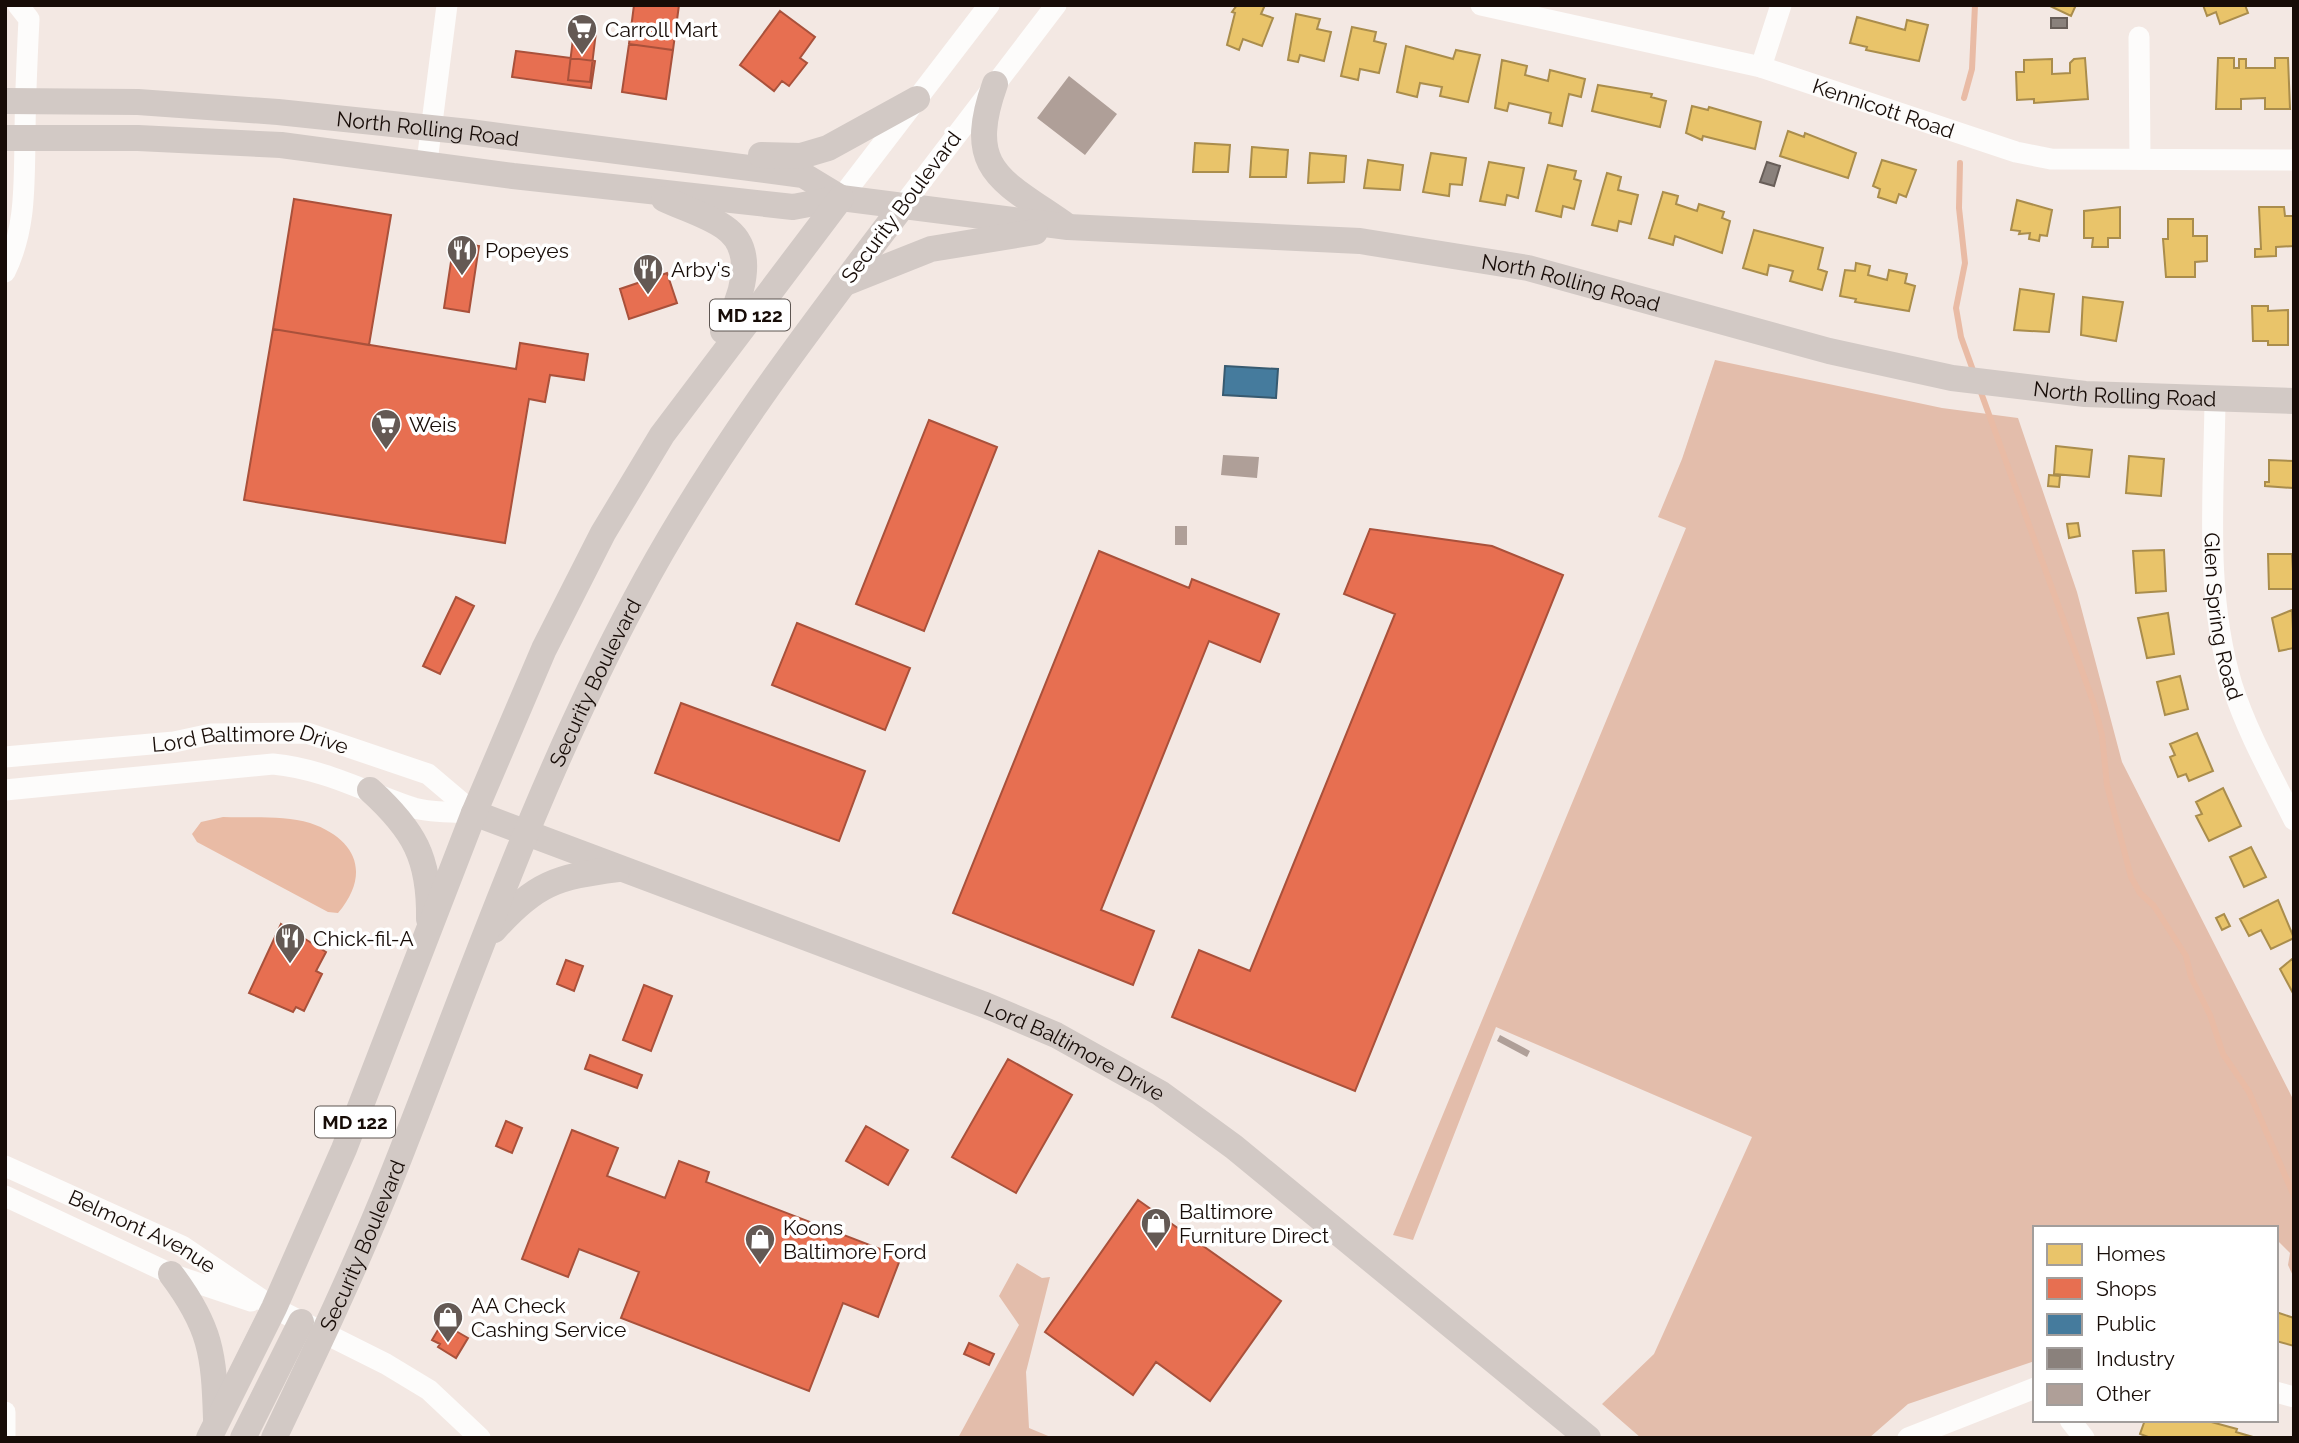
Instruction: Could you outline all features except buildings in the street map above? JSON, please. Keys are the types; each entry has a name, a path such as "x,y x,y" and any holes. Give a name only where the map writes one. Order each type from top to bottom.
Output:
{"main road":[{"path":"995,83 983,117 984,150 997,175 1068,227"},
{"path":"637,153 801,156 851,137 917,99"},
{"name":"North Rolling Road","path":"16,102 138,102 431,128 803,175 841,198"},
{"name":"North Rolling Road","path":"15,137 281,145 427,162 513,176 793,207 841,198 901,208 1068,227 1360,241 1541,271 1829,351 1958,379 2085,394 2294,401"},
{"path":"640,188 725,227 744,255 744,277 734,312 662,435"},
{"name":"MD 122","path":"213,1431 274,1308 344,1149 474,813 544,649 603,533 662,435 841,198"},
{"name":"Security Boulevard","path":"274,1438 312,1328 392,1175 525,833 597,674 670,535 734,435 901,208"},
{"path":"842,285 931,249 1068,227"},
{"path":"370,790 398,816 424,864 430,889 429,932"},
{"name":"Lord Baltimore Drive","path":"474,813 985,1005 1056,1035 1138,1080 1234,1146 1588,1438"},
{"path":"483,941 518,902 549,882 620,869"},
{"path":"171,1274 203,1323 212,1350 213,1431"},
{"path":"243,1438 312,1328"}],"street":[{"path":"5,13 9,5"},
{"path":"5,272 16,251 23,223 15,137 16,102 29,19 18,5"},
{"path":"427,162 447,5"},
{"path":"841,198 989,5"},
{"name":"Security Boulevard","path":"901,208 1056,5"},
{"name":"Kennicott Road","path":"1481,5 1761,67 2016,152 2051,159 2294,160"},
{"path":"1761,67 1781,5"},
{"path":"2139,37 2140,159"},
{"name":"Glen Spring Road","path":"2215,400 2215,610 2232,685 2247,724 2294,820"},
{"name":"Lord Baltimore Drive","path":"5,757 174,742 211,734 307,733 428,774 474,813"},
{"name":"Lord Baltimore Drive","path":"5,790 273,764 302,767 416,809 474,813"},
{"name":"Belmont Avenue","path":"5,1166 182,1246 274,1308 386,1364 429,1390 480,1438"},
{"name":"Belmont Avenue","path":"5,1196 171,1274 274,1308"},
{"path":"1908,1438 2033,1389"},
{"path":"5,1412 5,1437"},
{"path":"2072,1422 2084,1438"}],"shaded area":[{"path":"1715,360 1942,408 2018,418 2077,592 2122,762 2294,1101 2294,1278 2288,1265 2290,1253 2278,1241 2278,1226 2033,1226 2033,1362 1908,1404 1869,1438 1641,1438 1602,1404 1654,1354 1752,1137 1496,1027 1413,1240 1393,1235 1686,528 1658,517 1682,459"},
{"path":"223,817 300,820 339,838 354,859 356,872 348,899 338,913 328,912 197,842 192,834 201,822"},
{"path":"1017,1263 1042,1278 1050,1277 1026,1372 1029,1428 1053,1438 958,1438 1019,1325 999,1296"}],"waterway":[{"path":"1964,98 1972,69 1975,5"},
{"path":"1960,163 1959,208 1965,263 1956,308 1961,337 1974,373"},
{"path":"1979,387 2094,704 2102,735 2107,785 2131,877 2140,893 2154,906 2186,956 2191,977 2210,1015 2223,1054 2249,1092 2294,1196"}],"place":[{"name":"Carroll Mart","path":"582,56"},
{"name":"Popeyes","path":"462,277"},
{"name":"Arby's","path":"648,296"},
{"name":"Weis","path":"386,451"},
{"name":"Chick-fil-A","path":"290,965"},
{"name":"Baltimore Furniture Direct","path":"1156,1250"},
{"name":"Koons Baltimore Ford","path":"760,1266"},
{"name":"AA Check Cashing Service","path":"448,1344"}]}
